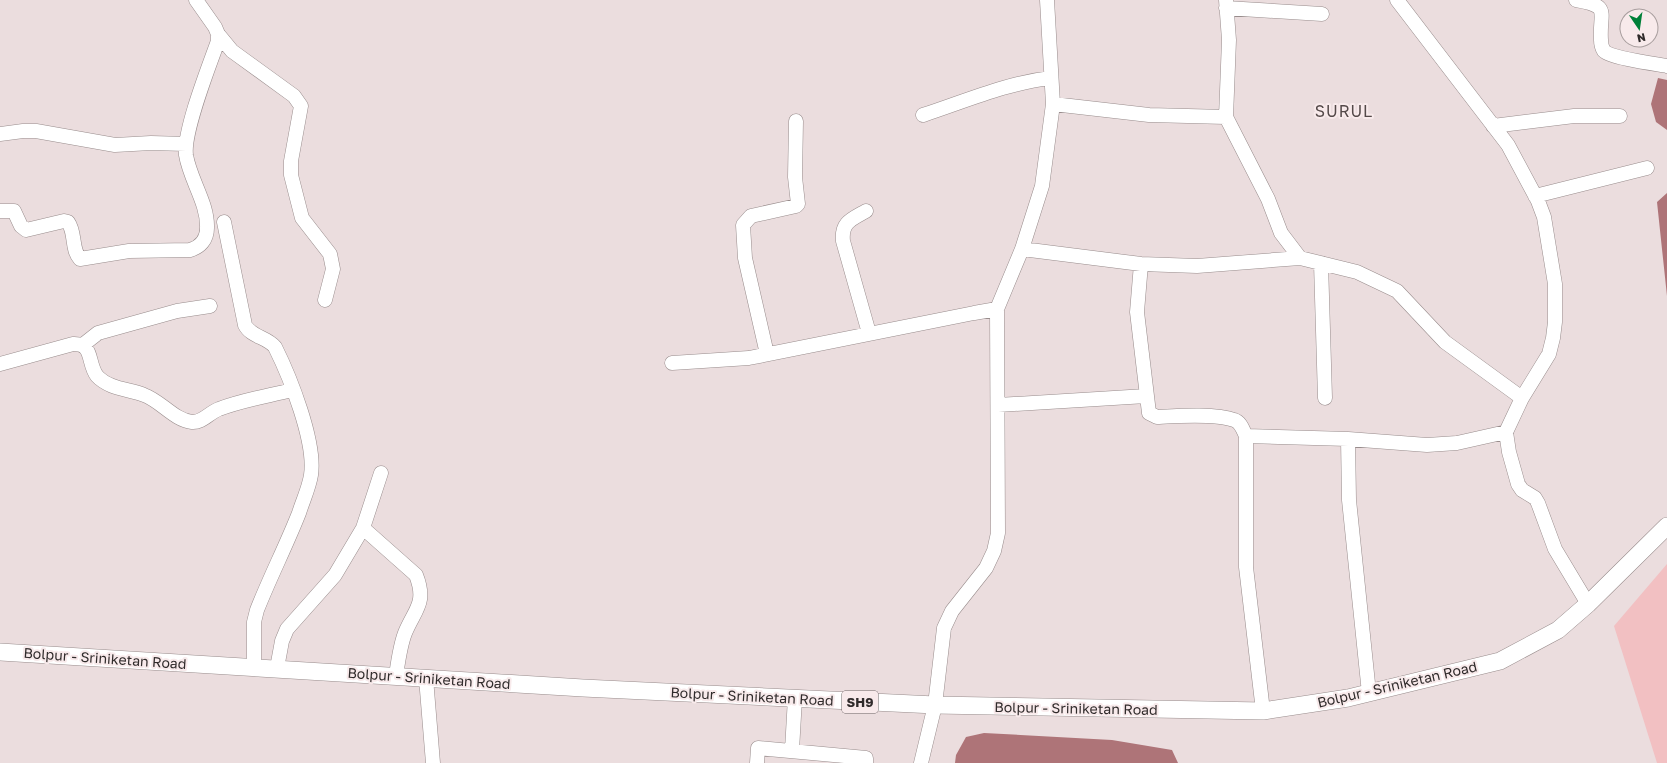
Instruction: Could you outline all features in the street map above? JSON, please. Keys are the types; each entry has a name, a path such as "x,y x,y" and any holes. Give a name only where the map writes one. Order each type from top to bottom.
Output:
{"main road":[{"name":"Bolpur - Sriniketan Road","path":"0,652 583,688 935,705 1263,711 1348,698 1500,661 1558,630 1588,604 1667,526"}],"street":[{"path":"196,0 218,34 232,50 294,96 301,106 291,161 291,175 302,218 330,254 333,270 325,300"},
{"path":"921,763 935,705 944,628 952,611 986,568 994,551 998,532 997,310 1022,249 1042,186 1053,104 1047,0"},
{"path":"1397,0 1508,145 1535,196 1544,217 1552,262 1555,322 1549,354 1522,398 1506,432 1509,452 1518,484 1522,490 1535,498 1538,503 1555,549 1588,604"},
{"path":"1576,0 1591,2 1599,6 1602,13 1601,45 1605,52 1615,56 1667,66"},
{"path":"1300,258 1281,233 1268,199 1226,117 1229,40 1226,4 1322,14"},
{"path":"0,211 14,211 21,226 26,230 64,221 68,222 76,253 80,259 136,251 190,250 197,248 203,242 207,230 206,216 188,162 186,144 190,126 218,41 218,34"},
{"path":"923,115 996,89 1028,81 1051,78"},
{"path":"1053,104 1149,114 1226,117"},
{"path":"1493,126 1574,116 1620,116"},
{"path":"767,354 745,258 743,225 751,216 796,206 798,204 795,177 796,121"},
{"path":"0,134 36,131 115,145 151,143 186,144"},
{"path":"1535,196 1647,168"},
{"path":"866,211 850,221 842,232 843,241 869,333"},
{"path":"224,222 245,325 252,333 275,347 292,390 308,440 311,474 293,528 257,610 253,635 254,667"},
{"path":"1022,249 1141,264 1197,266 1300,258 1357,272 1397,291 1445,342 1522,398"},
{"path":"1321,263 1325,398"},
{"path":"1141,264 1137,312 1149,413 1154,416 1212,417 1234,420 1241,424 1246,436 1246,567 1263,711"},
{"path":"0,364 73,344 84,344 98,333 177,311 210,306"},
{"path":"672,363 749,358 869,333 997,310"},
{"path":"84,344 97,375 104,381 113,386 145,395 178,416 193,422 220,409 292,390"},
{"path":"998,404 1146,396"},
{"path":"1246,436 1348,439 1427,445 1457,443 1506,432"},
{"path":"1348,439 1349,500 1369,692"},
{"path":"277,668 282,641 287,629 335,575 363,528 381,473"},
{"path":"363,528 416,575 420,584 422,599 404,634 396,676"},
{"path":"426,678 433,763"},
{"path":"792,750 795,698"},
{"path":"757,763 758,748 866,758 866,763"}],"shaded area":[{"path":"1658,78 1667,80 1667,130 1656,122 1651,104"},
{"path":"1667,193 1667,296 1657,202"},
{"path":"1667,564 1667,763 1657,763 1614,626"},
{"path":"984,733 1112,740 1172,750 1178,763 955,763 956,755 966,737"}],"district":[{"name":"SURUL","path":"1344,111"}]}
